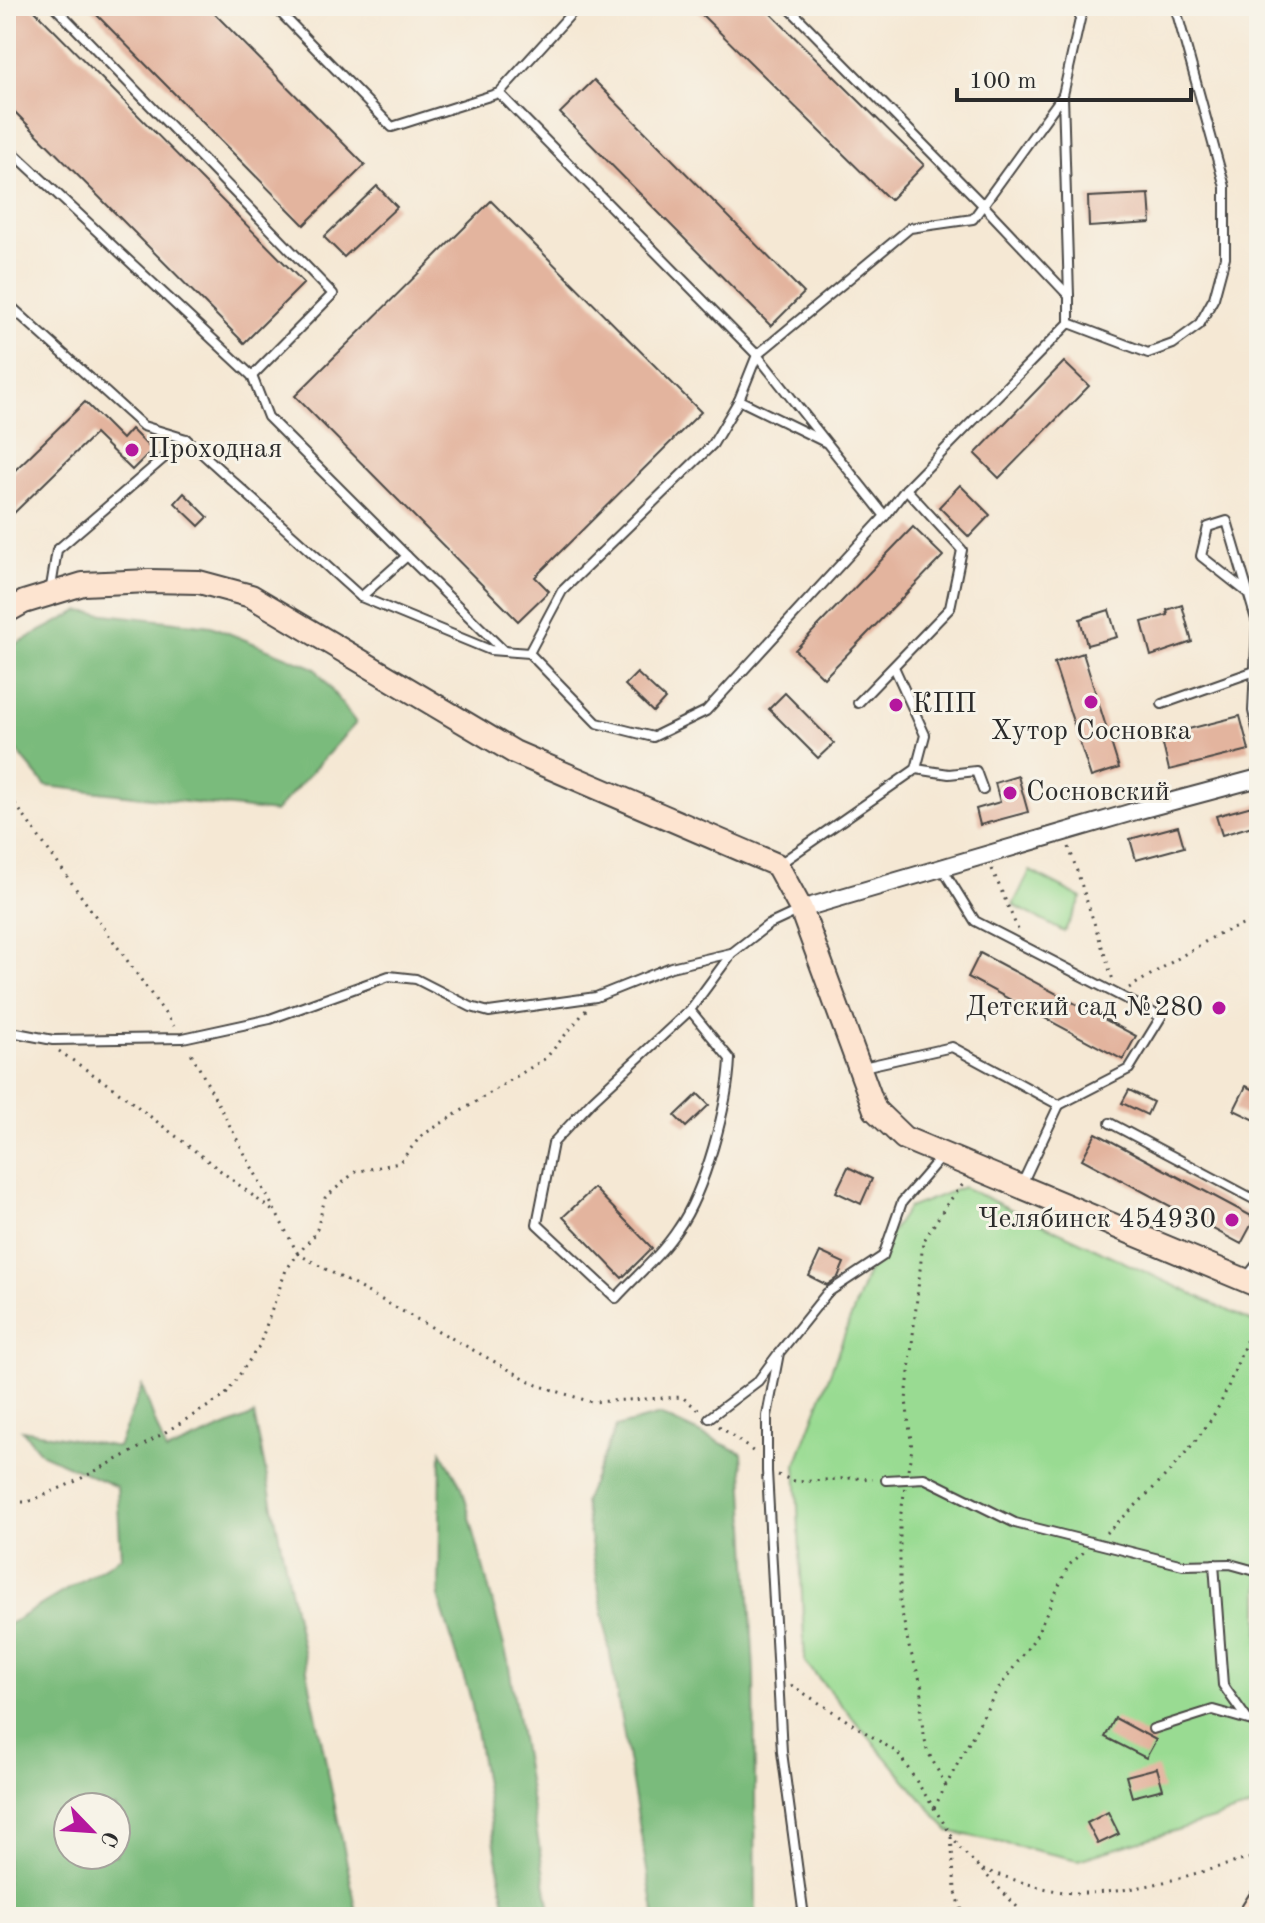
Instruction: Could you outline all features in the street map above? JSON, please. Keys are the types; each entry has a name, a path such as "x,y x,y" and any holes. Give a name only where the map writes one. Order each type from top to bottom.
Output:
{"street":[{"path":"6,612 24,602 83,584 199,582 251,596 514,752 777,865 801,909 875,1110 904,1138 1255,1279"},
{"path":"801,909 1259,778"},
{"path":"1249,1917 1259,1901"}],"lane":[{"path":"54,6 333,294 252,376"},
{"path":"274,6 392,127 499,93 578,6"},
{"path":"787,6 1069,296"},
{"path":"6,302 143,426 186,439 361,597 490,650 529,653 597,723 653,737 706,711 885,516 906,489 1069,323 1063,95 1083,6"},
{"path":"1069,323 1148,353 1173,344 1199,325 1214,298 1225,257 1225,187 1175,6"},
{"path":"499,93 757,355 885,516"},
{"path":"529,653 562,591 713,444 739,400 757,355 910,228 973,219 1063,95"},
{"path":"6,146 252,376 268,417 504,651"},
{"path":"739,400 828,444"},
{"path":"50,594 57,550 186,439"},
{"path":"858,703 950,608 962,550 906,489"},
{"path":"1248,593 1201,556 1208,527 1227,521 1248,593 1256,608 1253,711 1259,738"},
{"path":"361,597 407,556"},
{"path":"777,865 916,769 925,735 894,667"},
{"path":"1162,704 1255,671"},
{"path":"916,769 949,774 976,771 983,790"},
{"path":"941,867 975,921 1161,1017 1129,1069 1059,1105 1021,1186"},
{"path":"690,1010 730,1059 729,1083 698,1196 677,1231 616,1298 537,1224 553,1143 592,1101 690,1010 732,953 768,925 801,909"},
{"path":"6,1031 53,1040 183,1038 270,1019 389,976 416,979 471,1007 489,1012 596,997 671,967 732,953"},
{"path":"860,1067 952,1047 1059,1105"},
{"path":"1110,1123 1259,1202"},
{"path":"709,1418 758,1381 827,1293 883,1256 902,1202 943,1154"},
{"path":"779,1353 767,1416 767,1466 782,1752 804,1917"},
{"path":"886,1480 924,1478 1015,1523 1183,1565 1230,1564 1259,1572"},
{"path":"1214,1564 1223,1685 1247,1719"},
{"path":"1153,1729 1213,1710 1259,1723"}],"path":[{"path":"6,791 183,1038 298,1254 537,1385 591,1402 682,1397 767,1466 797,1482 852,1478 886,1480"},
{"path":"1064,832 1118,995 1218,934 1259,919"},
{"path":"986,854 1026,947"},
{"path":"6,1502 28,1502 72,1483 134,1451 225,1396 259,1346 286,1270 316,1233 325,1198 355,1172 399,1163 421,1136 546,1058 596,997"},
{"path":"35,1036 116,1090 277,1214"},
{"path":"934,1808 996,1692 1035,1638 1068,1566 1182,1457 1222,1400 1259,1313"},
{"path":"778,1676 898,1753 960,1848 1027,1917"},
{"path":"950,1833 955,1889 964,1917"},
{"path":"980,1869 1075,1894 1163,1884 1259,1856"}],"green space":[{"path":"79,611 211,626 315,668 356,723 275,812 46,786 6,738 6,649"},
{"path":"1030,871 1082,898 1064,932 1013,905"},
{"path":"963,1187 1259,1325 1259,1805 1078,1860 949,1831 805,1662 796,1464 873,1259 908,1208"},
{"path":"142,1386 166,1452 254,1415 358,1917 6,1917 6,1626 121,1557 117,1487 42,1454 22,1430 118,1447"},
{"path":"660,1415 742,1453 754,1671 756,1917 655,1917 584,1502 616,1427"},
{"path":"441,1451 462,1487 508,1661 551,1917 507,1917 471,1700 439,1599"}],"building":[{"path":"21,6 30,6 304,283 244,343 6,103 6,20"},
{"path":"88,6 207,6 365,165 304,225"},
{"path":"693,6 763,6 924,165 890,200"},
{"path":"594,80 804,293 771,326 560,113"},
{"path":"377,186 397,207 344,257 324,237"},
{"path":"1149,194 1151,223 1089,227 1088,197"},
{"path":"491,201 701,412 535,577 549,591 518,621 295,396"},
{"path":"1064,362 1089,386 999,478 975,454"},
{"path":"85,402 122,439 131,429 152,450 132,470 95,434 13,514 6,506 6,479"},
{"path":"960,485 990,515 969,537 939,507"},
{"path":"184,493 208,517 199,526 175,503"},
{"path":"913,527 943,556 824,678 795,650"},
{"path":"1182,605 1192,642 1151,656 1142,622 1168,615 1167,610"},
{"path":"1109,610 1117,637 1087,645 1080,619"},
{"path":"1083,653 1119,768 1091,777 1054,663"},
{"path":"637,673 665,699 653,712 625,685"},
{"path":"785,693 834,743 818,758 769,709"},
{"path":"1240,716 1249,750 1169,770 1161,736"},
{"name":"Сосновский","path":"1018,776 1028,812 980,825 976,809 1000,802 995,783"},
{"path":"1259,804 1259,824 1222,835 1216,816"},
{"path":"1178,826 1184,847 1136,860 1130,839"},
{"path":"980,953 1136,1036 1123,1060 968,977"},
{"path":"1246,1086 1259,1092 1259,1122 1234,1110"},
{"path":"1129,1090 1153,1102 1147,1115 1122,1103"},
{"path":"698,1094 709,1105 686,1127 675,1116"},
{"path":"1096,1133 1255,1218 1241,1244 1082,1159"},
{"path":"848,1167 872,1179 861,1204 836,1192"},
{"path":"594,1188 652,1248 622,1278 563,1217"},
{"path":"820,1252 844,1263 838,1277 827,1285 809,1276"},
{"path":"1115,1718 1156,1740 1146,1758 1105,1737"},
{"path":"1157,1768 1163,1789 1132,1797 1126,1776"},
{"path":"1108,1812 1119,1834 1098,1844 1087,1823"}],"place":[{"name":"Проходная","path":"132,450"},
{"name":"Хутор Сосновка","path":"1091,702"},
{"name":"КПП","path":"896,705"},
{"name":"Сосновский","path":"1010,793"},
{"name":"Детский сад №280","path":"1219,1008"},
{"name":"Челябинск 454930","path":"1232,1220"}]}
